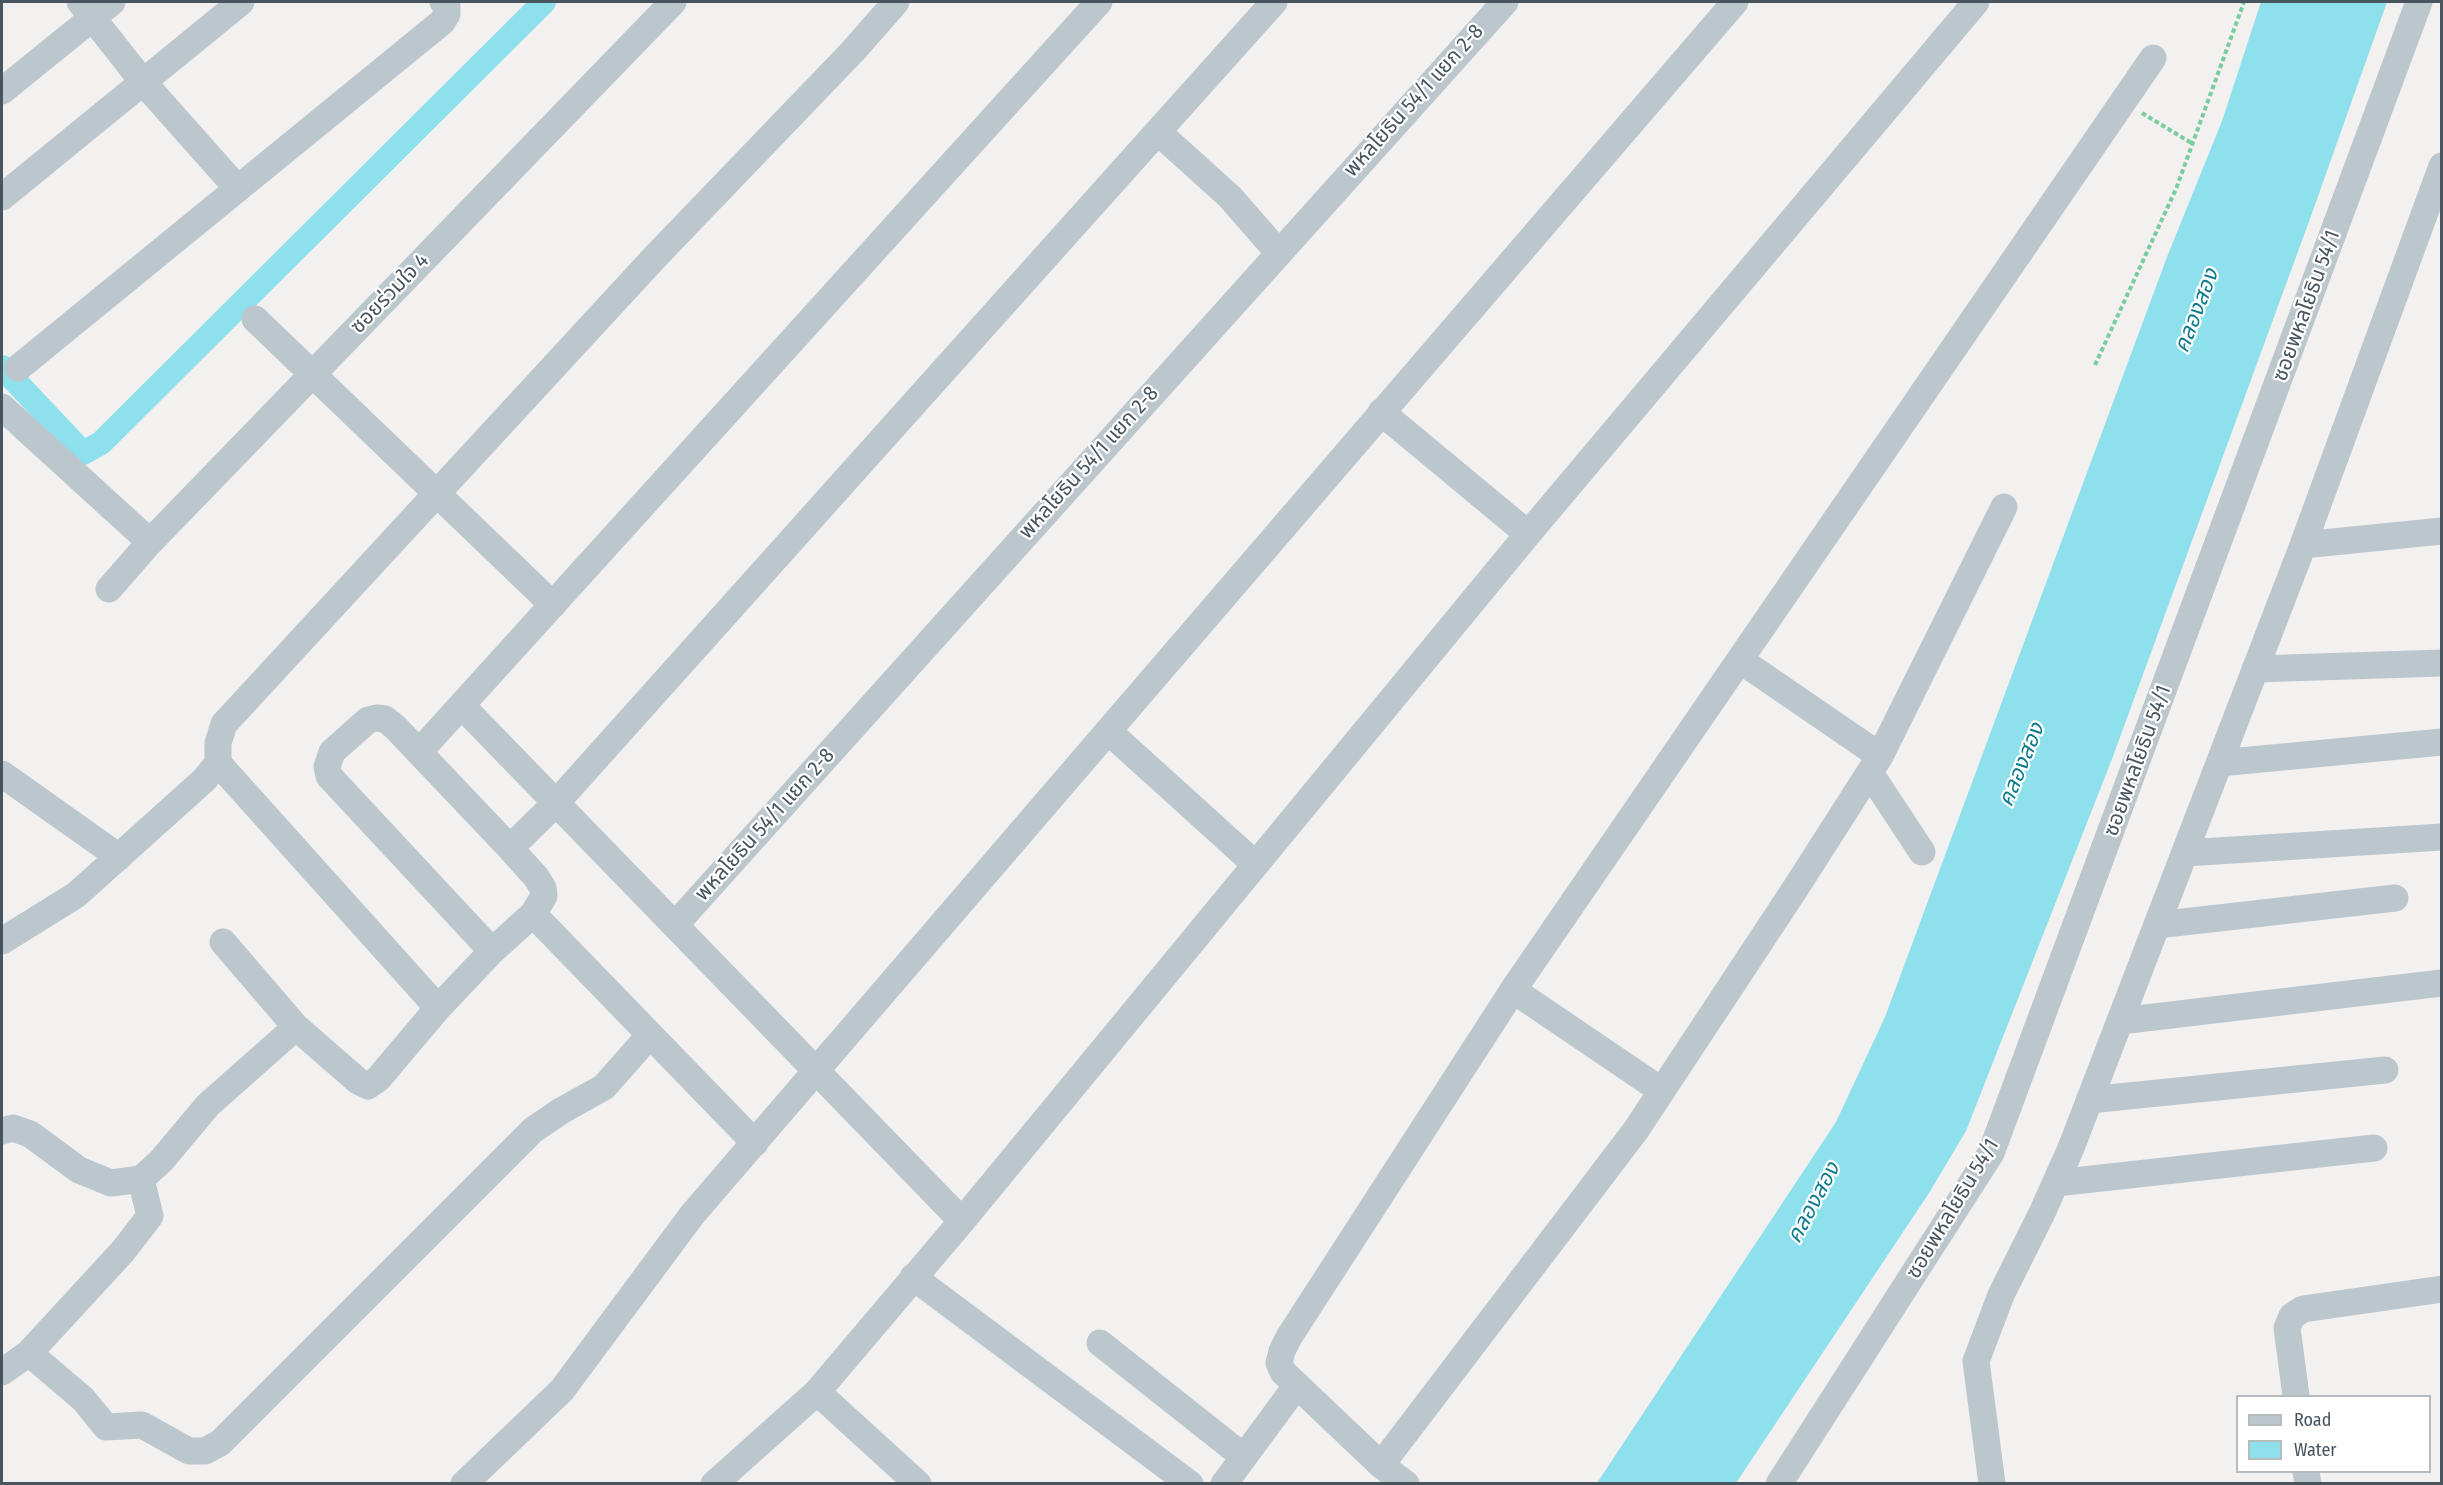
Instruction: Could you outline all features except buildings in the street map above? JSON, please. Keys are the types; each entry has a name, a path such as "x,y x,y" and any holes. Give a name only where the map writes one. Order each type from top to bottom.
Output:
{"street":[{"path":"2,197 241,2"},
{"name":"ซอยร่วมใจ 4","path":"109,589 150,542 673,2"},
{"path":"2,941 76,896 204,780 218,763 218,743 224,724 655,257 853,51 896,2"},
{"path":"419,752 1099,2"},
{"path":"510,848 556,803 1274,2"},
{"name":"พหลโยธิน 54/1 แยก 2-8","path":"675,926 1278,252 1505,2"},
{"path":"464,1484 562,1390 692,1215 1735,2"},
{"path":"714,1484 817,1392 913,1276 962,1221 1528,534 1976,2"},
{"name":"ซอยพหลโยธิน 54/1","path":"1779,1484 1991,1153 2420,2"},
{"path":"2,91 95,7 143,82 237,189"},
{"path":"18,368 237,189 443,12"},
{"path":"1406,1484 1381,1465 1283,1372 1279,1363 1289,1337 1513,990 2153,58"},
{"path":"1158,132 1216,183 1247,214 1278,252"},
{"path":"1992,1484 1976,1361 2001,1295 2056,1183 2120,1022 2303,544 2442,166"},
{"path":"255,319 553,605"},
{"path":"2,407 150,542"},
{"path":"1382,412 1528,534"},
{"path":"1381,1465 1636,1130 1875,765 2004,507"},
{"path":"2303,544 2442,531"},
{"path":"1740,660 1875,765 1922,852"},
{"path":"2255,669 2442,663"},
{"path":"462,706 962,1221"},
{"path":"223,942 296,1027 358,1081 368,1086 378,1079 438,1008 492,951 533,914 544,896 543,888 510,848 419,752 385,719 376,718 361,726 332,752 327,767 333,782 492,951"},
{"path":"1108,731 1256,864"},
{"path":"2219,763 2442,742"},
{"path":"218,763 438,1008"},
{"path":"2,774 119,857"},
{"path":"2184,853 2442,837"},
{"path":"2157,925 2395,898"},
{"path":"533,914 755,1143"},
{"path":"2120,1022 2442,983"},
{"path":"1513,990 1662,1091"},
{"path":"2,1131 13,1128 30,1134 78,1170 111,1183 141,1179 161,1161 208,1105 296,1027"},
{"path":"29,1353 83,1400 106,1427 142,1425 189,1451 206,1451 220,1443 533,1130 604,1087 649,1036"},
{"path":"2089,1100 2385,1070"},
{"path":"2056,1183 2374,1148"},
{"path":"2,1372 29,1353 123,1251 150,1216 141,1179"},
{"path":"913,1276 1190,1484"},
{"path":"2296,1395 2287,1328 2292,1316 2302,1309 2442,1289"},
{"path":"1100,1343 1244,1457"},
{"path":"1224,1484 1297,1385"},
{"path":"817,1392 918,1484"}],"path":[{"path":"2095,365 2176,189 2244,2"},
{"path":"2123,102 2193,144"}],"water":[{"name":"คลองสอง","path":"2261,2 2387,2 2112,759 1966,1131 1929,1193 1736,1483 1597,1483 1836,1122 1885,1017 2167,257 2222,121"}],"waterway":[{"path":"2,367 83,453 101,443 544,2"}]}
